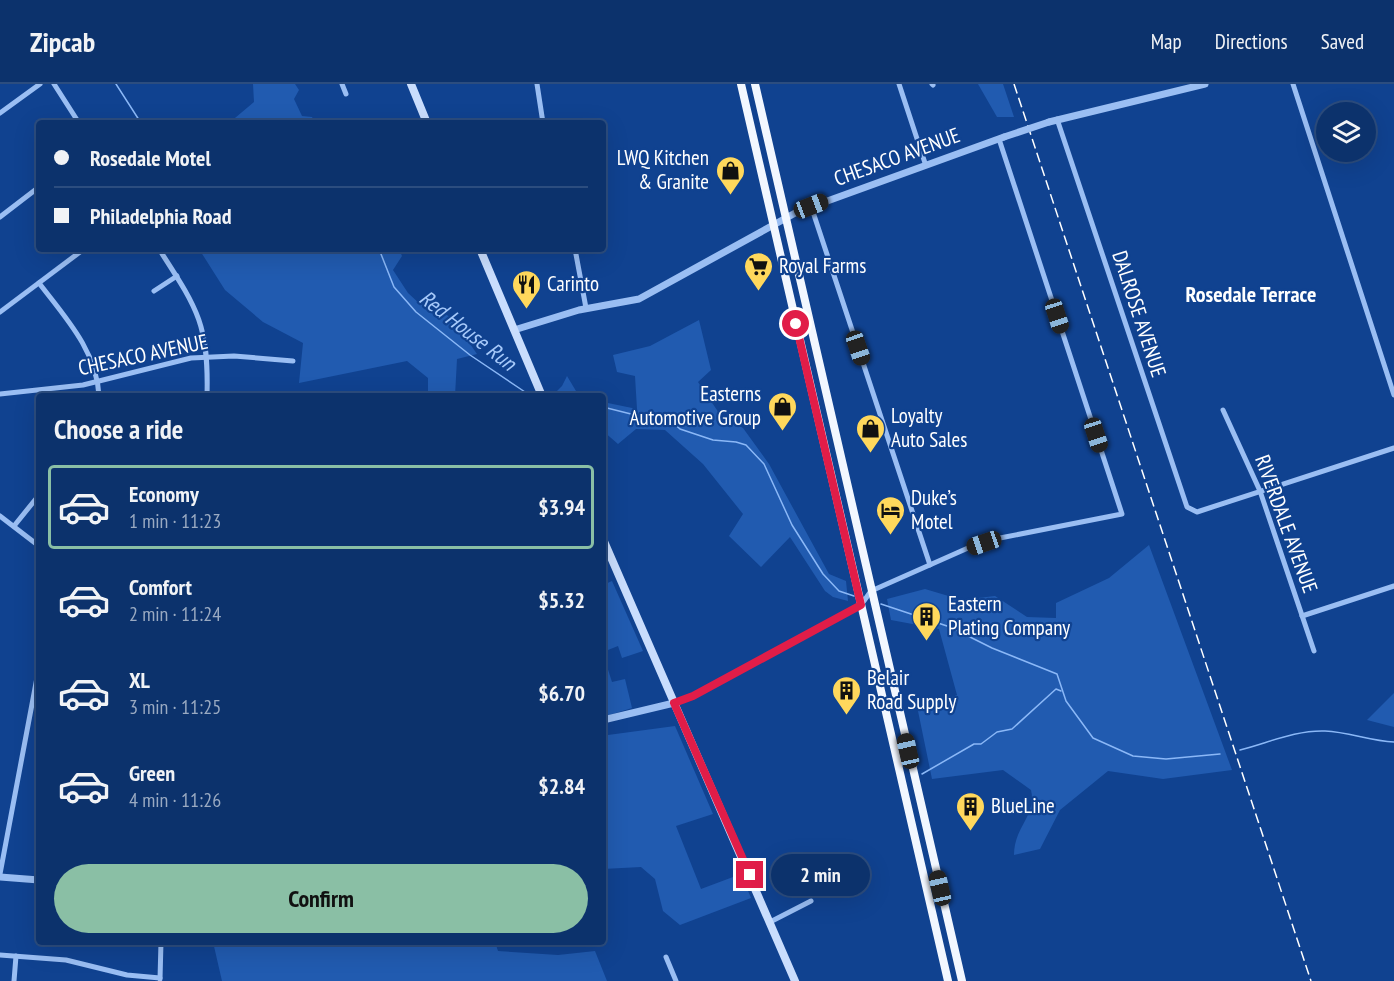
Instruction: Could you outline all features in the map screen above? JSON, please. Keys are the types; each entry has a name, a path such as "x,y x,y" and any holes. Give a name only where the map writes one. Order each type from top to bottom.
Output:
{"highway":[{"path":"741,84 948,981"},
{"path":"755,84 962,981"}],"main road":[{"path":"411,84 426,120"},
{"path":"481,252 541,393"},
{"path":"606,546 795,981"}],"street":[{"path":"0,113 40,84"},
{"path":"54,84 77,120"},
{"path":"342,84 346,94"},
{"path":"537,84 543,120"},
{"path":"899,84 925,163"},
{"name":"CHESACO AVENUE","path":"514,330 586,308 620,305 646,296 785,218 925,163 1057,119 1205,84"},
{"path":"1293,84 1394,395"},
{"name":"DALROSE AVENUE","path":"1057,119 1180,492 1187,507 1197,513 1260,491"},
{"path":"606,719 674,703 693,696 861,605 871,591 930,565 1000,538 1122,514 1001,138"},
{"path":"0,217 36,190"},
{"path":"811,206 930,565"},
{"path":"0,312 80,252"},
{"path":"161,252 199,317 208,357 207,393"},
{"path":"576,252 586,308"},
{"path":"154,291 177,276"},
{"path":"39,283 83,343 98,382 99,393"},
{"name":"CHESACO AVENUE","path":"0,394 98,382 179,360 208,357 293,361"},
{"name":"RIVERDALE AVENUE","path":"1223,410 1260,491 1314,651"},
{"path":"1260,491 1394,448"},
{"path":"14,526 36,499"},
{"path":"0,516 36,544"},
{"path":"1302,616 1394,586"},
{"path":"36,683 0,876 36,880"},
{"path":"770,922 811,901"},
{"path":"0,954 66,960 127,975 160,980 161,945"},
{"path":"14,981 16,956"},
{"path":"666,957 676,981"}],"shaded area":[{"path":"253,84 295,84 299,90 294,99 302,116 312,117 314,120 233,120 254,102"},
{"path":"978,84 1003,84 1014,117 997,117"},
{"path":"201,252 400,252 402,256 393,270 408,293 421,305 424,302 452,318 477,354 457,359 455,393 428,393 428,378 407,361 299,383 303,343 263,322 225,290"},
{"path":"699,320 711,370 698,382 721,416 743,428 769,464 829,574 846,581 848,601 833,597 825,591 790,537 761,567 729,536 743,514 703,464 665,430 636,429 618,444 606,434 606,403 637,409 635,376 617,372 613,355 650,346"},
{"path":"567,376 577,393 555,393"},
{"path":"1149,545 1232,770 1163,779 1108,771 1060,810 1040,849 1014,855 1018,836 1031,807 1031,790 1003,770 932,779 918,711 957,695 939,629 891,620 887,599 925,589 962,600 995,596 1027,617 1056,618 1056,603 1109,578"},
{"path":"612,581 643,651 622,658 618,646 606,651 606,584"},
{"path":"606,663 612,682 625,679 632,708 606,716"},
{"path":"1394,693 1394,727 1367,720"},
{"path":"606,726 608,735 675,726 713,814 676,826 701,889 741,874 751,898 680,925 663,911 655,879 641,867 606,869"},
{"path":"214,945 496,945 498,951 558,955 595,951 607,981 222,981"}],"waterway":[{"name":"Red House Run","path":"116,84 139,120"},
{"name":"Red House Run","path":"380,252 394,287 416,312 470,355 527,393"},
{"name":"Red House Run","path":"606,408 643,417 665,416 680,429 713,440 746,445 764,464 792,525 823,574 839,591 854,596"},
{"name":"Red House Run","path":"881,604 950,627 992,648 1057,674 1066,701 1093,738 1133,756 1166,759 1220,754"},
{"path":"922,774 974,744 981,744 997,732 1012,729 1056,689 1061,691"},
{"name":"Red House Run","path":"1240,750 1314,731 1394,742"}],"railway":[{"path":"1014,84 1311,981"}],"place":[{"name":"LWQ Kitchen & Granite","path":"730,196"},
{"name":"Royal Farms","path":"758,292"},
{"name":"Carinto","path":"526,310"},
{"name":"Easterns Automotive Group","path":"782,432"},
{"name":"Loyalty Auto Sales","path":"870,454"},
{"name":"Duke’s Motel","path":"890,536"},
{"name":"Eastern Plating Company","path":"927,642"},
{"name":"Belair Road Supply","path":"846,716"},
{"name":"BlueLine","path":"970,832"}],"district":[{"name":"Rosedale Terrace","path":"1251,294"}],"route":[{"path":"750,875 674,703 693,696 861,605 796,324"}]}
